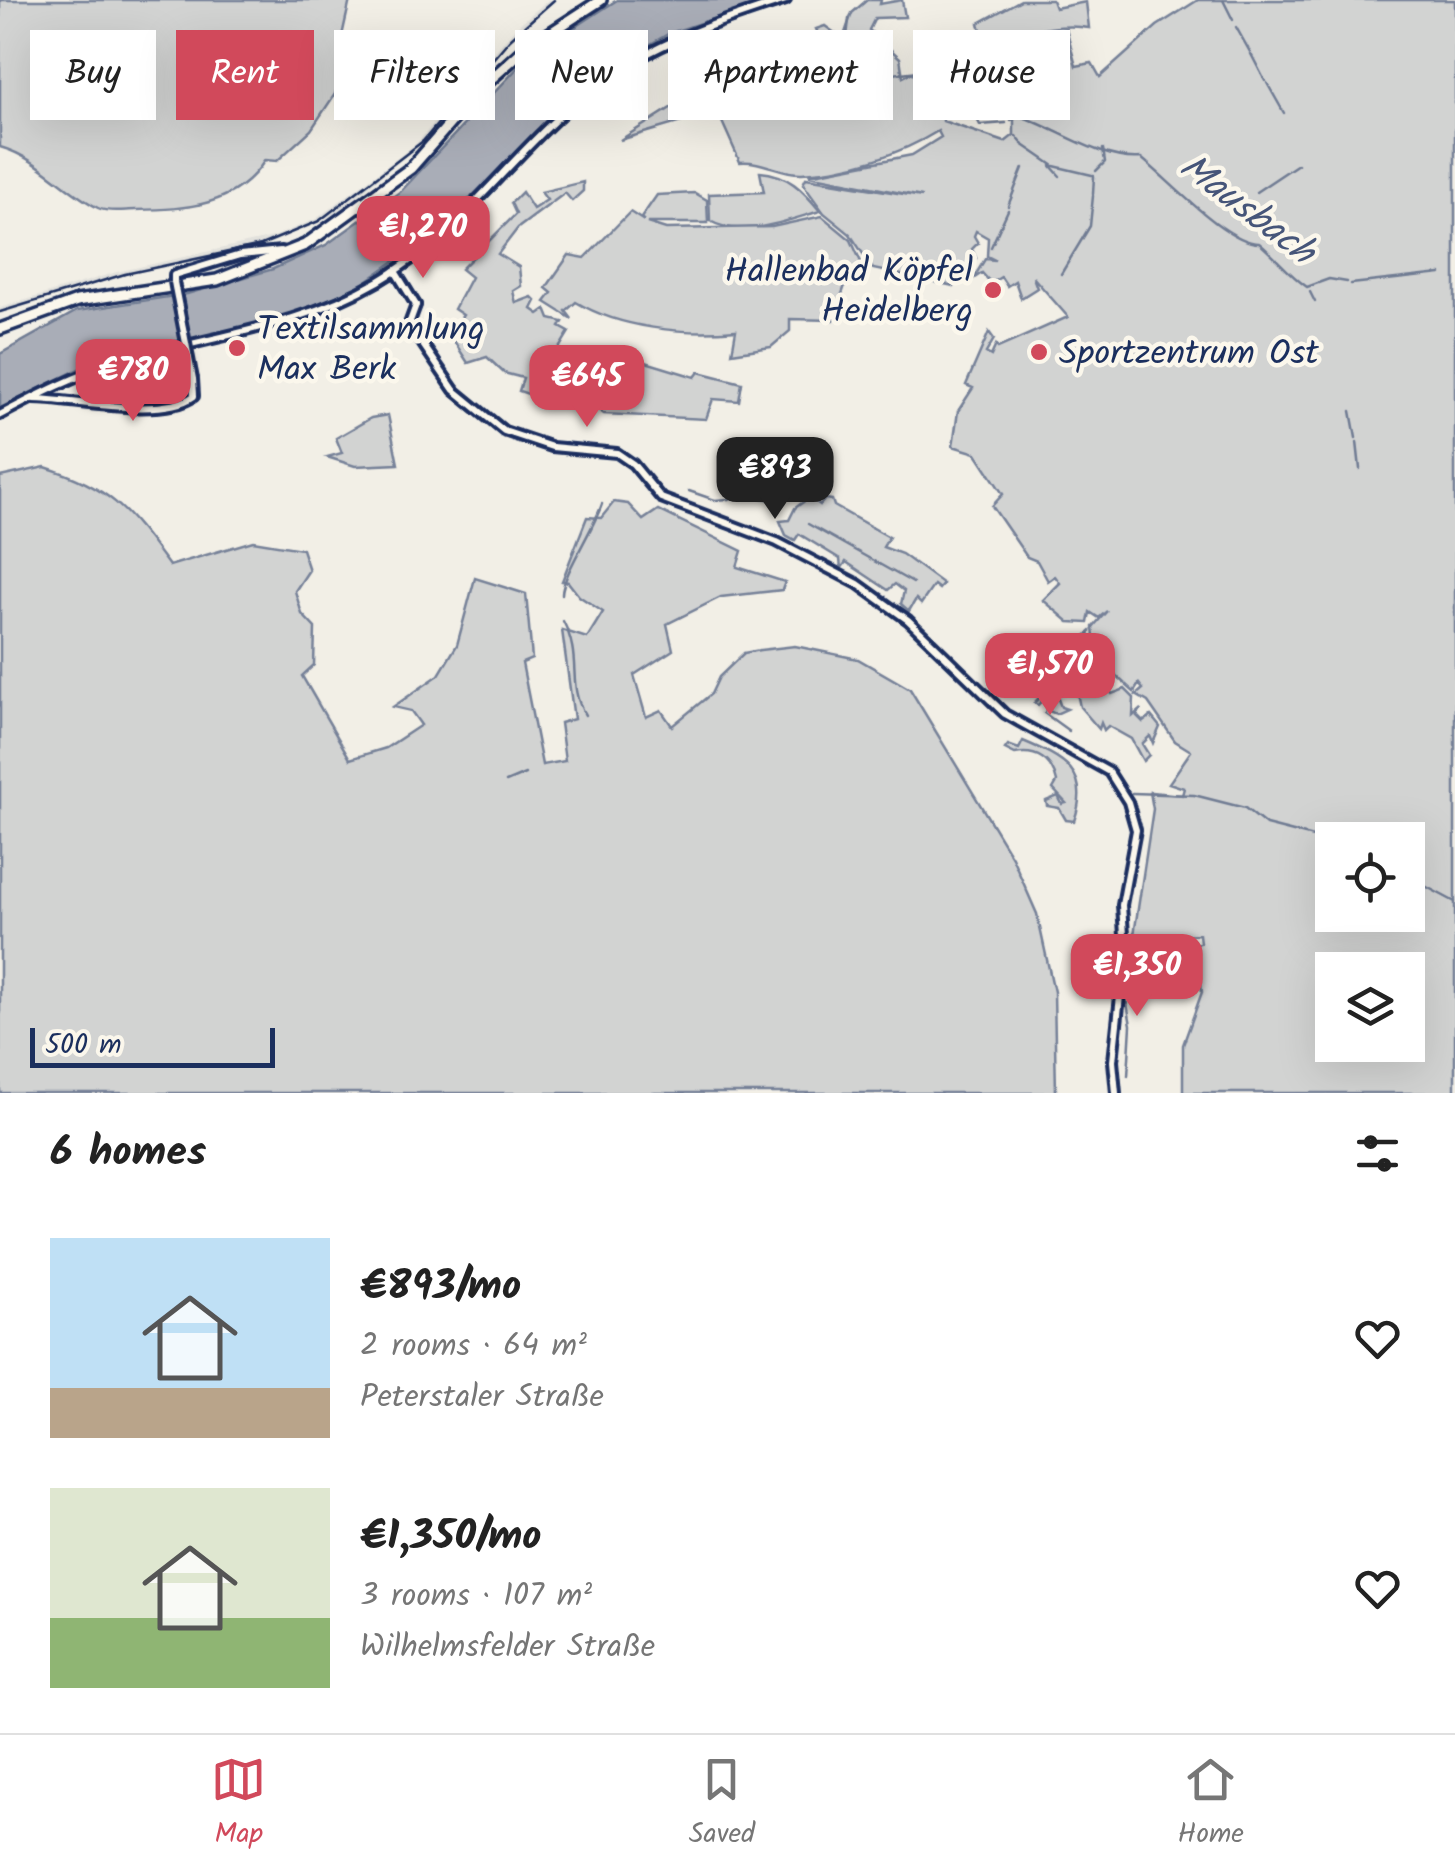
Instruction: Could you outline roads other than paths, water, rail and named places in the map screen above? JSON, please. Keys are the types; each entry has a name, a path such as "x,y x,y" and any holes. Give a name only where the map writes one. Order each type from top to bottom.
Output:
{"main road":[{"path":"242,262 281,252 324,233 411,168 481,88 520,52 600,0"},
{"path":"0,415 53,388 128,360 288,322 379,280 453,226 558,118 606,78 680,36 786,0"},
{"path":"0,330 66,304 179,284 324,233"},
{"path":"395,271 400,285 416,305"},
{"path":"395,271 416,305"},
{"path":"379,280 400,285"},
{"path":"32,399 124,407 180,402 194,396 179,284"},
{"path":"416,305 409,326 438,370 465,401 504,431 552,448 616,453 633,464 661,498 775,542 858,584 909,622 1005,714 1108,770 1128,802 1136,828 1122,905 1126,950 1113,1061 1116,1093"},
{"path":"53,388 57,402"}],"waterway":[{"path":"1223,0 1233,20"},
{"name":"Mausbach","path":"849,19 847,37 858,55 876,70 892,74 919,71 942,92 968,101 980,125 1006,123"},
{"path":"1236,27 1250,52"},
{"path":"1251,54 1265,81"},
{"path":"1267,83 1284,113"},
{"name":"Mausbach","path":"1029,120 1096,150 1141,158 1214,222 1230,233 1259,243 1307,287 1329,279 1347,282"},
{"path":"1016,136 1021,142"},
{"path":"1022,144 1054,166 1092,175"},
{"path":"1096,171 1105,162 1103,149"},
{"path":"1256,192 1298,164"},
{"path":"1051,166 1060,176"},
{"path":"1008,206 1023,168"},
{"path":"1093,194 1094,176"},
{"path":"1061,274 1090,226 1093,196"},
{"path":"991,247 1008,210"},
{"name":"Mausbach","path":"1351,284 1441,274"},
{"path":"1310,292 1315,302"},
{"path":"414,320 435,355"},
{"path":"1351,411 1356,438"},
{"path":"1357,442 1360,469"},
{"path":"689,491 715,500 755,497 785,502"},
{"path":"562,594 602,504"},
{"path":"808,524 913,583"},
{"path":"563,621 572,647 576,692 585,715"},
{"path":"1044,713 1069,731"},
{"path":"506,782 525,774"},
{"path":"1132,793 1194,795 1245,808 1266,825 1315,838"},
{"path":"1425,886 1455,902"},
{"path":"1127,1003 1131,1025 1128,1076"}],"railway":[{"path":"0,312 125,274 261,245 319,221 423,141 510,39 554,0"}],"place":[{"name":"Hallenbad Köpfel Heidelberg","path":"993,290"},
{"name":"Textilsammlung Max Berk","path":"237,348"},
{"name":"Sportzentrum Ost","path":"1039,352"}]}
